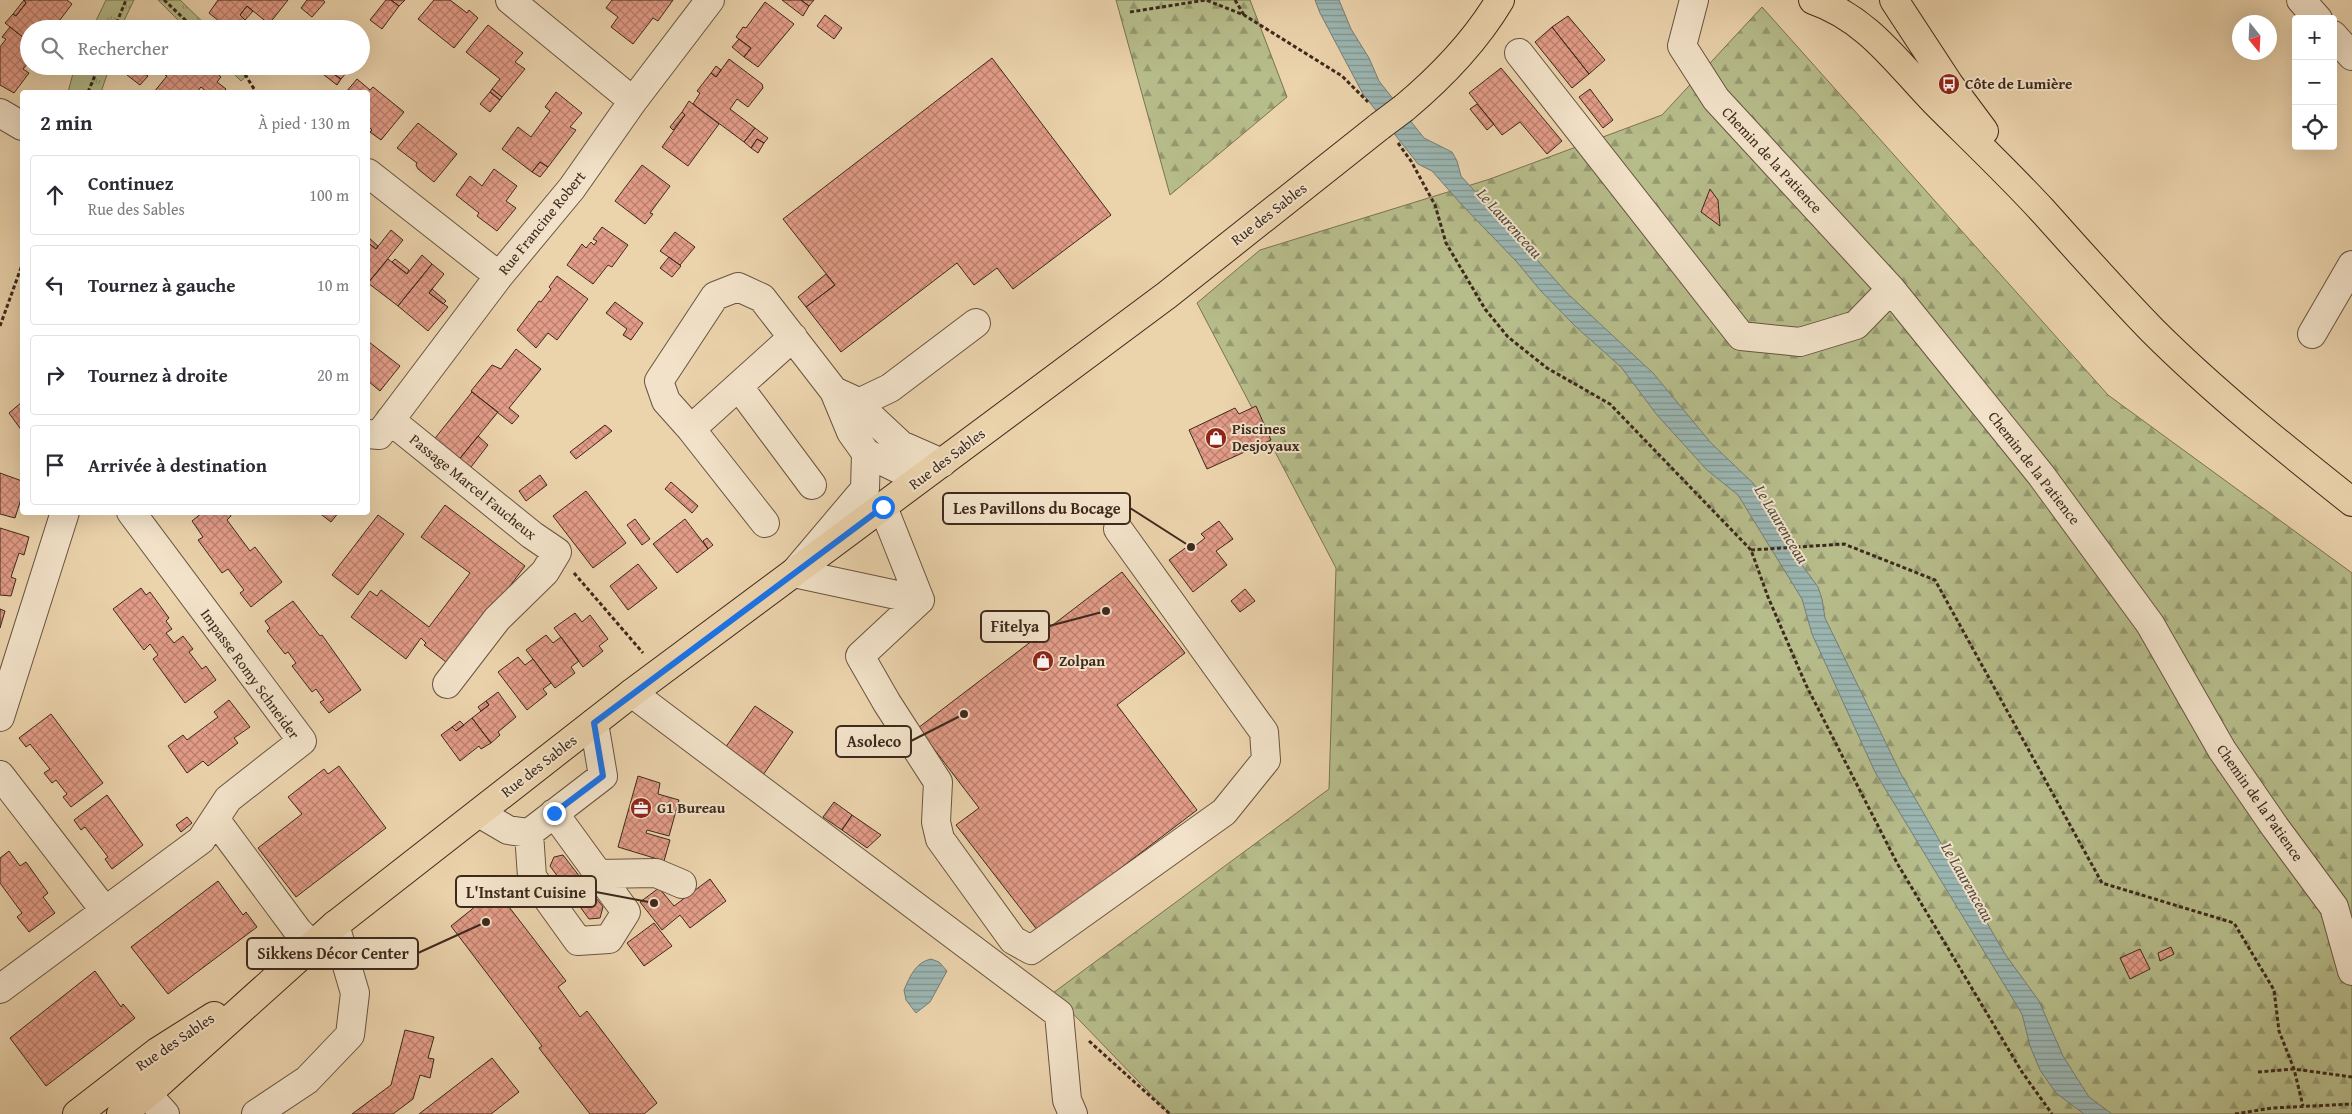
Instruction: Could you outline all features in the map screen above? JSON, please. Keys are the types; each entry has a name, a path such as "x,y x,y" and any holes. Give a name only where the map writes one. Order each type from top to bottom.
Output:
{"main road":[{"path":"1495,9 1514,0"},
{"path":"1813,0 1835,8 1866,30 1893,55 1932,98 2041,209 2159,336 2264,433 2352,502"},
{"path":"1894,0 1949,84 2041,209"},
{"name":"Rue des Sables","path":"121,1114 156,1104 277,976 335,925 632,693 1167,295 1383,125 1438,78 1495,9"},
{"name":"Rue des Sables","path":"77,1114 157,1052 277,976"}],"street":[{"path":"510,0 633,101"},
{"name":"Rue Francine Robert","path":"379,427 499,276 572,188 633,101 710,0"},
{"name":"Chemin de la Patience","path":"1694,0 1682,46 1716,98 1892,289 2042,475 2150,624 2222,750 2275,827 2334,907 2352,970"},
{"path":"2302,0 2315,15"},
{"path":"2337,39 2352,56"},
{"path":"1520,53 1741,336 1800,342 1856,325 1892,289"},
{"path":"0,114 20,125"},
{"path":"370,175 499,276"},
{"path":"2312,334 2352,265"},
{"path":"765,523 691,429 666,401 659,381 715,296 738,287 762,298 845,401 871,417 901,445 942,463"},
{"path":"845,401 890,388 976,323"},
{"path":"691,429 793,337"},
{"path":"739,387 812,485"},
{"path":"845,401 851,432 866,453 919,479"},
{"name":"Passage Marcel Faucheux","path":"379,427 557,552"},
{"path":"866,453 865,489 794,573 920,600"},
{"path":"883,507 920,600"},
{"path":"0,717 64,515"},
{"name":"Impasse Romy Schneider","path":"0,989 201,840 228,799 302,741 133,515"},
{"path":"920,600 860,656 887,703 938,782 936,822 940,839 1013,940 1031,950 1224,812 1266,760 1264,732 1118,529"},
{"path":"447,684 497,619 545,572 557,552"},
{"path":"632,693 1059,1014 1067,1100 1073,1114"},
{"path":"479,813 508,830 529,833 603,776 594,723"},
{"path":"4,790 106,911"},
{"path":"529,833 532,877 578,941 608,939 626,912 554,813"},
{"path":"215,820 298,931 312,945"},
{"path":"598,874 656,873 682,884"},
{"path":"256,1114 307,1080 350,1035 355,993 335,925"}],"path":[{"path":"118,20 126,0"},
{"path":"164,0 185,20"},
{"path":"1130,12 1206,0 1244,15 1342,76 1412,161 1435,205 1446,244 1484,309 1508,337 1547,368 1610,404 1751,550 1768,597 1806,685 1898,863 2022,1072 2052,1114"},
{"path":"1235,0 1244,15"},
{"path":"89,90 95,75"},
{"path":"245,75 255,90"},
{"path":"0,326 20,271"},
{"path":"1751,550 1844,544 1936,580 2102,883 2234,923 2274,990 2279,1031 2294,1069 2303,1106"},
{"path":"557,552 660,673"},
{"path":"1089,1040 1170,1114"},
{"path":"2258,1072 2294,1069 2352,1077"},
{"path":"2235,1114 2303,1106 2352,1104"}],"green space":[{"path":"106,0 134,0 124,20 96,20"},
{"path":"158,0 180,0 201,20 178,20"},
{"path":"1116,0 1250,0 1287,97 1170,195"},
{"path":"1762,7 2108,395 2352,573 2352,1114 1170,1114 1053,993 1329,789 1336,568 1197,303 1260,250 1490,179 1662,115"},
{"path":"73,75 107,75 102,90 69,90"},
{"path":"235,75 248,75 241,81"}],"water":[{"path":"1315,0 1339,0 1351,29 1369,58 1379,81 1424,138 1452,152 1457,161 1461,176 1568,294 1653,373 1711,443 1754,484 1788,546 1818,587 1825,618 1901,774 2005,954 2039,1001 2063,1056 2089,1097 2112,1114 2084,1114 2056,1093 2040,1070 2030,1046 2022,1014 1875,772 1812,634 1802,599 1738,495 1707,470 1657,415 1621,367 1575,326 1540,290 1516,261 1432,171 1418,164 1363,94"},
{"path":"931,959 939,962 947,971 930,1002 916,1013 906,1000 904,990 917,966"}],"building":[{"path":"24,0 67,0 72,4 60,20 20,20 20,35 5,23 13,14 16,16 26,3"},
{"path":"24,0 26,3 16,16 13,14"},
{"path":"218,0 288,0 272,20 264,20 247,6 240,15 245,20 218,20 209,13"},
{"path":"307,0 323,0 325,2 312,17 301,8"},
{"path":"386,0 391,0 399,6 382,29 370,20"},
{"path":"391,0 405,0 399,6"},
{"path":"434,0 450,0 467,13 469,10 478,18 454,48 418,19"},
{"path":"612,0 673,0 658,21 653,18 633,44 611,27 618,17 606,8"},
{"path":"782,0 801,0 809,6 803,16"},
{"path":"801,0 814,0 809,6"},
{"path":"765,2 794,24 758,67 744,57 751,48 736,37 743,27 746,28"},
{"path":"247,6 253,11 245,20 240,15"},
{"path":"825,15 842,28 834,39 817,26"},
{"path":"1568,16 1605,60 1589,74 1552,27"},
{"path":"488,25 523,53 515,62 525,69 502,97 492,89 500,79 466,52"},
{"path":"10,27 20,35 20,75 28,75 14,93 0,85 0,47 6,39 2,37"},
{"path":"1552,27 1589,74 1572,88 1535,42"},
{"path":"739,39 751,48 744,57 732,47"},
{"path":"992,58 1111,215 1013,289 997,268 974,285 957,263 841,352 806,307 835,285 783,219"},
{"path":"729,59 762,84 763,88 748,107 737,99 730,109 755,128 744,142 693,104 700,93 697,91 711,73 716,77"},
{"path":"716,66 721,70 716,77 711,73"},
{"path":"1501,68 1562,141 1547,154 1520,122 1502,135 1469,93"},
{"path":"127,75 148,76 140,85"},
{"path":"165,75 219,75 221,77 217,82 226,89 205,90 201,87 199,90 156,90 167,76"},
{"path":"324,75 335,75 341,79 337,85"},
{"path":"335,75 344,75 341,79"},
{"path":"357,79 370,90 348,90"},
{"path":"373,87 404,112 381,140 370,132 372,130 370,128 370,90"},
{"path":"492,89 502,97 500,100 490,92"},
{"path":"1590,89 1613,120 1603,128 1579,97"},
{"path":"490,92 500,100 490,112 480,104"},
{"path":"556,92 582,113 570,127 576,130 548,167 540,162 532,172 502,149 518,127 531,137 550,111 545,107"},
{"path":"689,101 719,124 688,166 662,147 685,115 682,112"},
{"path":"1477,104 1494,124 1487,130 1470,109"},
{"path":"682,112 685,115 673,130 670,127"},
{"path":"418,123 457,154 434,182 418,169 417,163 397,148"},
{"path":"755,128 768,138 764,143 757,139 751,148 744,142"},
{"path":"757,139 764,143 758,153 751,148"},
{"path":"540,162 548,167 540,177 532,172"},
{"path":"642,165 670,186 650,213 653,214 645,224 615,201"},
{"path":"494,169 517,186 506,201 516,208 497,231 477,216 479,213 456,195 470,176 482,186"},
{"path":"1710,189 1718,200 1720,226 1701,212"},
{"path":"602,227 628,245 612,267 608,265 593,284 567,265 582,244 586,248 591,242 594,245 597,241 593,239"},
{"path":"391,230 403,240 370,281 370,244 376,249"},
{"path":"675,232 695,247 680,265 660,251"},
{"path":"370,239 378,246 376,249 370,244"},
{"path":"422,255 432,264 398,306 370,285 370,281 388,259 407,274"},
{"path":"669,257 681,266 672,277 660,268"},
{"path":"395,259 409,270 407,274 392,262"},
{"path":"432,264 444,274 429,293 448,307 428,331 398,306"},
{"path":"826,274 835,285 806,307 798,297"},
{"path":"557,276 588,299 557,340 548,333 536,348 517,330 539,301 541,302 551,289 549,287"},
{"path":"432,289 446,301 443,304 429,293"},
{"path":"615,302 643,323 631,340 623,335 627,329 606,313"},
{"path":"370,343 400,366 380,391 370,383"},
{"path":"516,349 541,369 509,408 519,416 512,424 471,391 492,365 501,369"},
{"path":"472,392 498,412 457,462 432,442"},
{"path":"20,404 20,428 9,413"},
{"path":"1256,406 1271,440 1207,469 1189,430 1235,408 1239,414"},
{"path":"605,425 612,431 576,459 570,452"},
{"path":"478,436 488,445 468,471 457,462"},
{"path":"0,473 20,480 20,502 15,518 0,514"},
{"path":"540,475 547,485 526,501 519,491"},
{"path":"671,482 698,506 692,513 665,489"},
{"path":"586,491 626,543 593,568 553,516"},
{"path":"445,505 525,566 450,665 424,645 426,643 421,638 406,659 351,617 370,591 377,596 381,590 429,627 470,573 421,537"},
{"path":"199,515 230,515 227,520 250,551 255,547 282,582 251,607 240,593 244,590 228,569 222,573 198,540 203,537 192,521"},
{"path":"322,515 337,515 331,522"},
{"path":"378,515 404,534 358,595 332,575"},
{"path":"635,519 650,539 642,545 627,525"},
{"path":"685,519 708,549 677,573 653,544"},
{"path":"1219,521 1233,539 1216,551 1227,565 1193,592 1169,560 1188,546 1190,550 1205,538 1201,534"},
{"path":"0,528 29,537 24,555 19,553 11,577 16,579 11,596 0,595"},
{"path":"707,538 713,545 708,549 703,541"},
{"path":"638,564 657,588 628,610 610,586"},
{"path":"1122,572 1185,653 1117,705 1197,810 1038,931 956,825 979,808 918,728"},
{"path":"141,588 146,595 150,592 169,618 166,621 172,629 166,633 174,643 183,636 193,649 189,652 202,669 206,666 216,680 185,703 153,659 158,655 150,644 144,650 113,609"},
{"path":"1245,589 1255,601 1240,612 1231,601"},
{"path":"293,601 320,636 322,635 361,690 329,713 320,702 324,700 316,689 312,692 292,666 296,663 288,652 285,654 267,631 270,628 265,621"},
{"path":"0,609 5,611 0,628"},
{"path":"575,613 582,622 590,615 608,639 599,646 603,651 583,667 554,628"},
{"path":"546,635 553,643 561,637 579,661 571,667 575,673 555,688 526,650"},
{"path":"518,657 525,665 533,659 551,683 543,689 547,694 527,710 498,672"},
{"path":"498,692 516,717 498,732 500,735 491,743 472,718 489,705 486,701"},
{"path":"229,700 250,727 234,738 238,743 208,766 203,761 187,773 168,746 183,735 187,740 218,717 214,712"},
{"path":"486,701 489,705 481,711 478,707"},
{"path":"755,706 793,732 763,775 725,748"},
{"path":"51,714 103,783 71,807 63,797 67,794 56,780 52,783 44,773 50,769 30,744 26,747 19,738"},
{"path":"472,718 491,743 481,749 479,746 460,761 441,735 452,727 456,731"},
{"path":"460,721 464,725 456,731 452,727"},
{"path":"339,766 386,828 296,897 258,848 302,814 288,797 324,769 328,774"},
{"path":"638,776 660,783 658,794 679,800 669,836 647,830 646,833 670,840 664,861 618,847"},
{"path":"107,795 143,845 112,869 105,859 108,857 85,827 81,830 74,820"},
{"path":"834,802 852,815 842,830 823,817"},
{"path":"852,815 881,835 867,848 842,830"},
{"path":"187,817 192,823 181,832 176,825"},
{"path":"9,851 20,866 26,862 48,893 43,897 55,913 29,932 17,917 22,913 0,883 0,858"},
{"path":"563,855 603,907 600,918 589,919 550,866 554,857"},
{"path":"710,879 726,901 690,928 680,915 662,930 640,902 659,888 674,906"},
{"path":"218,881 243,915 246,912 257,927 168,994 131,947"},
{"path":"496,890 566,981 558,987 580,1017 587,1011 657,1103 644,1114 590,1114 539,1048 542,1046 451,926"},
{"path":"654,923 672,946 644,966 627,943"},
{"path":"2171,947 2174,954 2160,961 2158,953"},
{"path":"2140,949 2150,969 2130,979 2120,958"},
{"path":"95,971 121,1007 123,1004 135,1018 46,1086 10,1038"},
{"path":"405,1030 434,1037 428,1058 434,1059 430,1078 420,1075 413,1099 393,1114 352,1114 391,1085"},
{"path":"492,1058 519,1092 491,1114 419,1114"}],"place":[{"name":"Côte de Lumière","path":"1949,84"},
{"name":"Piscines Desjoyaux","path":"1216,438"},
{"name":"Les Pavillons du Bocage","path":"1191,547"},
{"name":"Fitelya","path":"1106,611"},
{"name":"Zolpan","path":"1043,661"},
{"name":"Asoleco","path":"964,714"},
{"name":"G1 Bureau","path":"641,808"},
{"name":"L'Instant Cuisine","path":"654,903"},
{"name":"Sikkens Décor Center","path":"486,922"}],"route":[{"path":"554,813 603,776 594,723 883,507"}],"water label":[{"name":"Le Laurenceau","path":"1510,223"},
{"name":"Le Laurenceau","path":"1782,524"},
{"name":"Le Laurenceau","path":"1968,882"}]}
